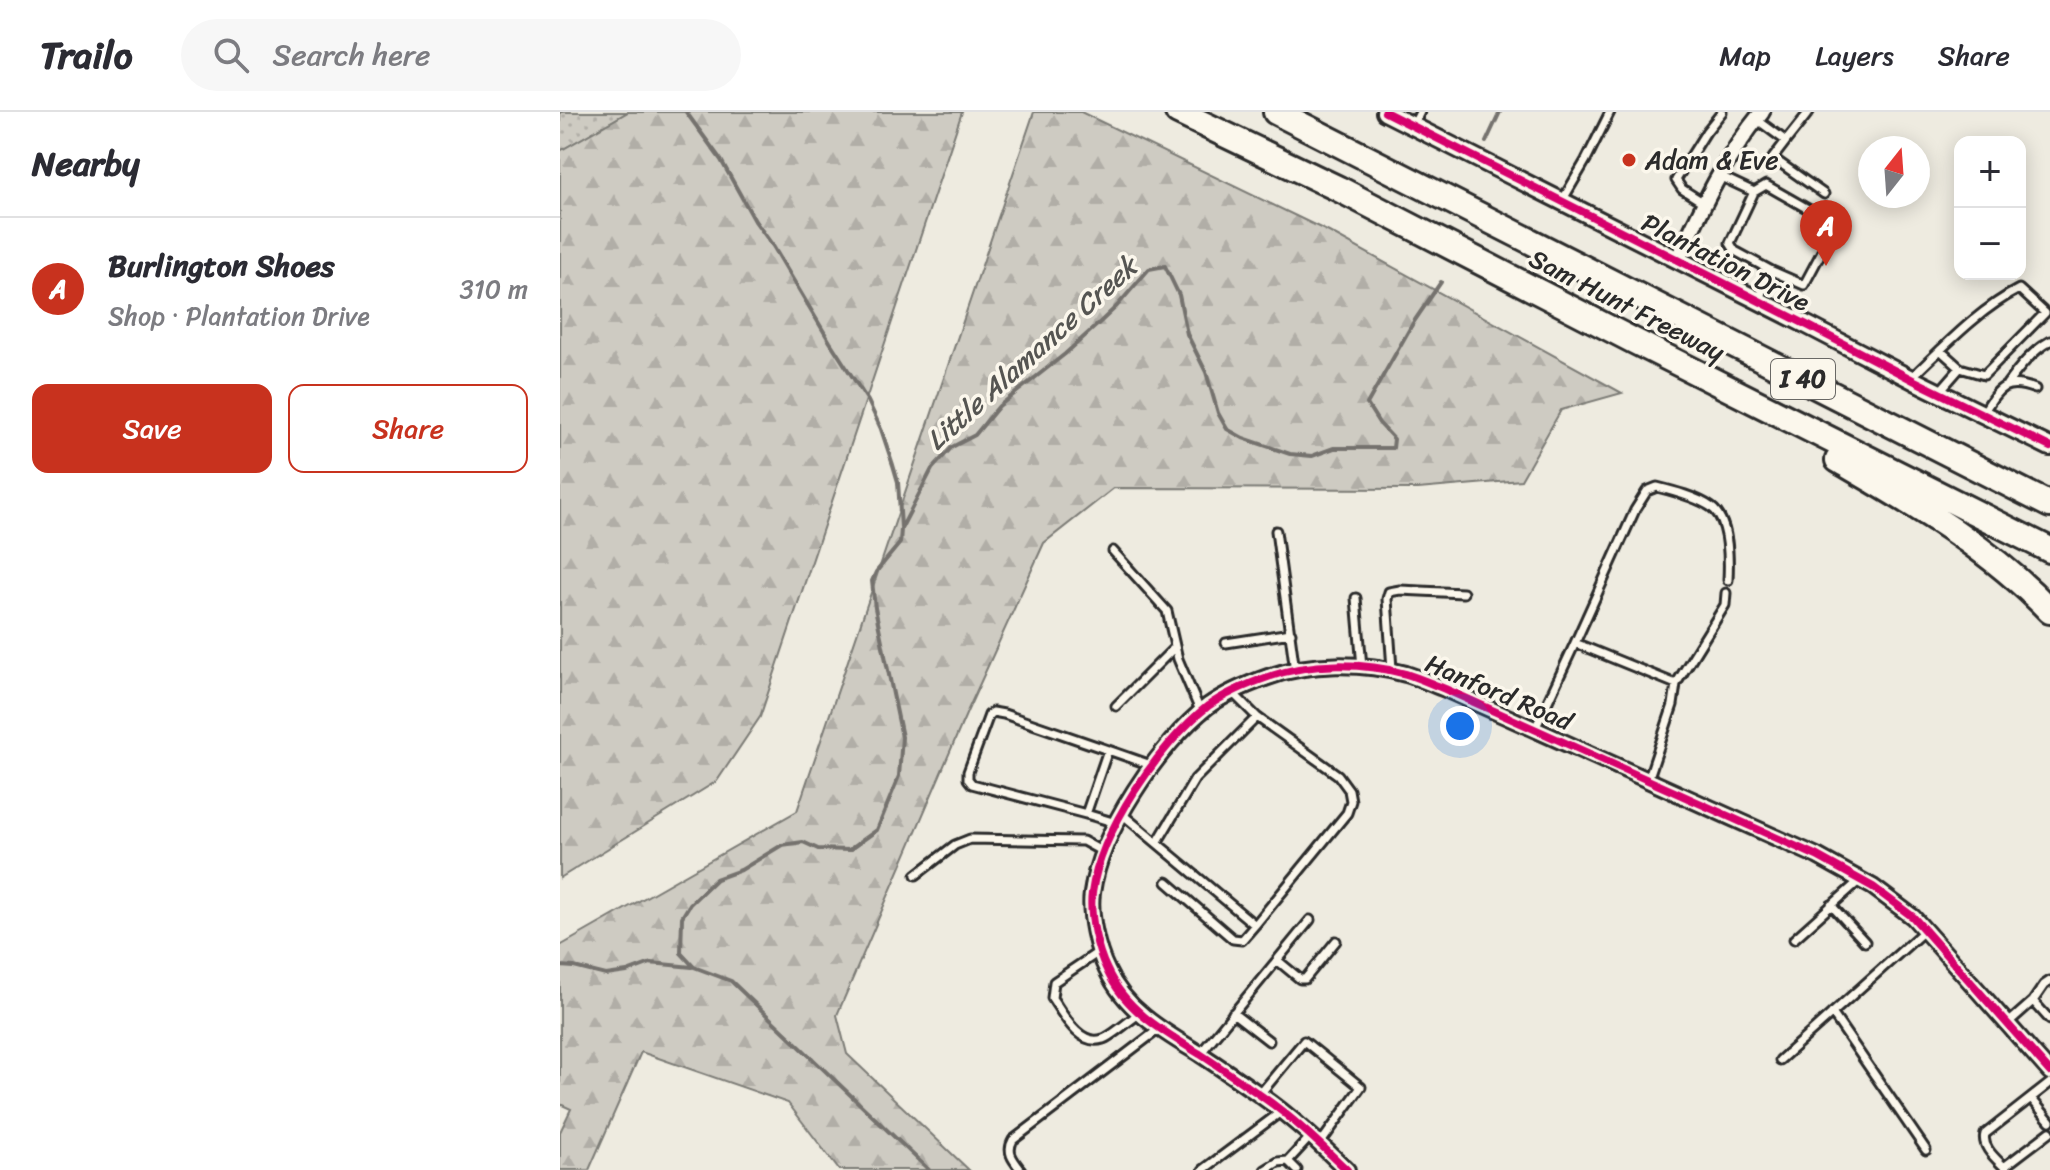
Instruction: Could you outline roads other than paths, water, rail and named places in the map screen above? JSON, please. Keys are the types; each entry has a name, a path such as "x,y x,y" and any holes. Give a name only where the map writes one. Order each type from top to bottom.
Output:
{"highway":[{"name":"Sam Hunt Freeway","path":"1178,112 1339,189 2050,550"},
{"name":"Sam Hunt Freeway","path":"1276,112 2050,505"},
{"path":"1557,254 2050,486"},
{"path":"1632,340 1926,511 1999,563 2050,611"}],"street":[{"name":"Plantation Drive","path":"1385,112 1416,119 1562,201 2050,447"},
{"path":"1678,259 1729,157 1759,115"},
{"name":"Hanford Road","path":"1347,1170 1282,1111 1159,1029 1121,993 1100,951 1091,896 1098,862 1119,818 1167,745 1209,705 1233,692 1270,676 1316,666 1362,667 1405,674 1445,689 1817,856 1873,887 1913,917 2050,1072"}],"lane":[{"path":"1562,201 1610,112"},
{"path":"1704,203 1682,189 1676,180 1722,112"},
{"path":"1809,112 1773,158 1824,194"},
{"path":"1759,115 1786,141"},
{"path":"1719,175 1754,192"},
{"path":"1766,185 1836,225 1804,285 1772,271 1735,251 1730,243 1754,192 1766,185"},
{"path":"1758,300 1772,271"},
{"path":"1910,379 1940,350 1998,300 2019,289 2045,313 1984,375 1960,368 1940,350"},
{"path":"1983,413 1996,391 2050,341"},
{"path":"1939,392 1960,368"},
{"path":"2006,385 2021,384 2035,389"},
{"path":"1535,729 1635,510 1647,491 1657,487 1713,508 1721,521 1730,552 1728,580"},
{"path":"1276,531 1295,671"},
{"path":"1113,551 1167,611 1175,647 1201,713"},
{"path":"1392,672 1389,592 1463,593"},
{"path":"1648,780 1673,705 1676,684 1725,605 1726,593"},
{"path":"1356,598 1362,667"},
{"path":"1226,643 1291,633"},
{"path":"1575,643 1676,684"},
{"path":"1116,706 1175,647"},
{"path":"1167,882 1233,939 1242,940 1347,813 1351,801 1349,790 1338,775 1257,717 1233,692"},
{"path":"1153,766 993,712 989,715 968,779 972,784 1086,814 1119,818 1157,843 1255,925"},
{"path":"1157,843 1195,779 1257,717"},
{"path":"1086,814 1108,750"},
{"path":"916,875 955,845 970,839 1083,841 1103,852"},
{"path":"1794,939 1860,880"},
{"path":"1831,905 1865,942"},
{"path":"1200,1054 1310,920"},
{"path":"1780,1060 1925,930"},
{"path":"1277,960 1300,979 1305,979 1336,941"},
{"path":"1100,951 1054,982 1052,998 1080,1035 1091,1039 1104,1039 1140,1013"},
{"path":"2007,1024 2050,981"},
{"path":"2033,1001 2050,1020"},
{"path":"1233,1013 1269,1041"},
{"path":"1832,1013 1926,1150"},
{"path":"1021,1170 1009,1152 1013,1140 1159,1029"},
{"path":"1260,1094 1304,1041 1361,1087 1316,1140 1288,1161 1278,1162 1265,1170"},
{"path":"2048,1138 2006,1169 1984,1145 1983,1139 1985,1134 2050,1083"},
{"path":"2031,1098 2050,1121"},
{"path":"1203,1170 1282,1111"},
{"path":"1288,1161 1297,1170"}],"waterway":[{"path":"686,112 721,160 755,221 868,401 881,429 898,482 901,527"},
{"name":"Little Alamance Creek","path":"1486,142 1500,112"},
{"name":"Little Alamance Creek","path":"929,1170 731,981 694,967 681,953 682,917 690,904 716,879 741,870 782,845 803,842 818,849 849,850 877,830 899,776 902,737 872,581 900,543 901,529 932,469 952,447 975,435 999,406 1097,325 1149,269 1165,266 1179,295 1187,334 1206,372 1218,413 1227,429 1243,438 1290,454 1312,456 1334,448 1393,448 1394,439 1367,404 1413,323 1441,282"},
{"path":"560,966 606,975 627,972 651,963 692,967"}],"place":[{"name":"Adam & Eve","path":"1629,160"},
{"name":"Burlington Shoes","path":"1826,266"}]}
